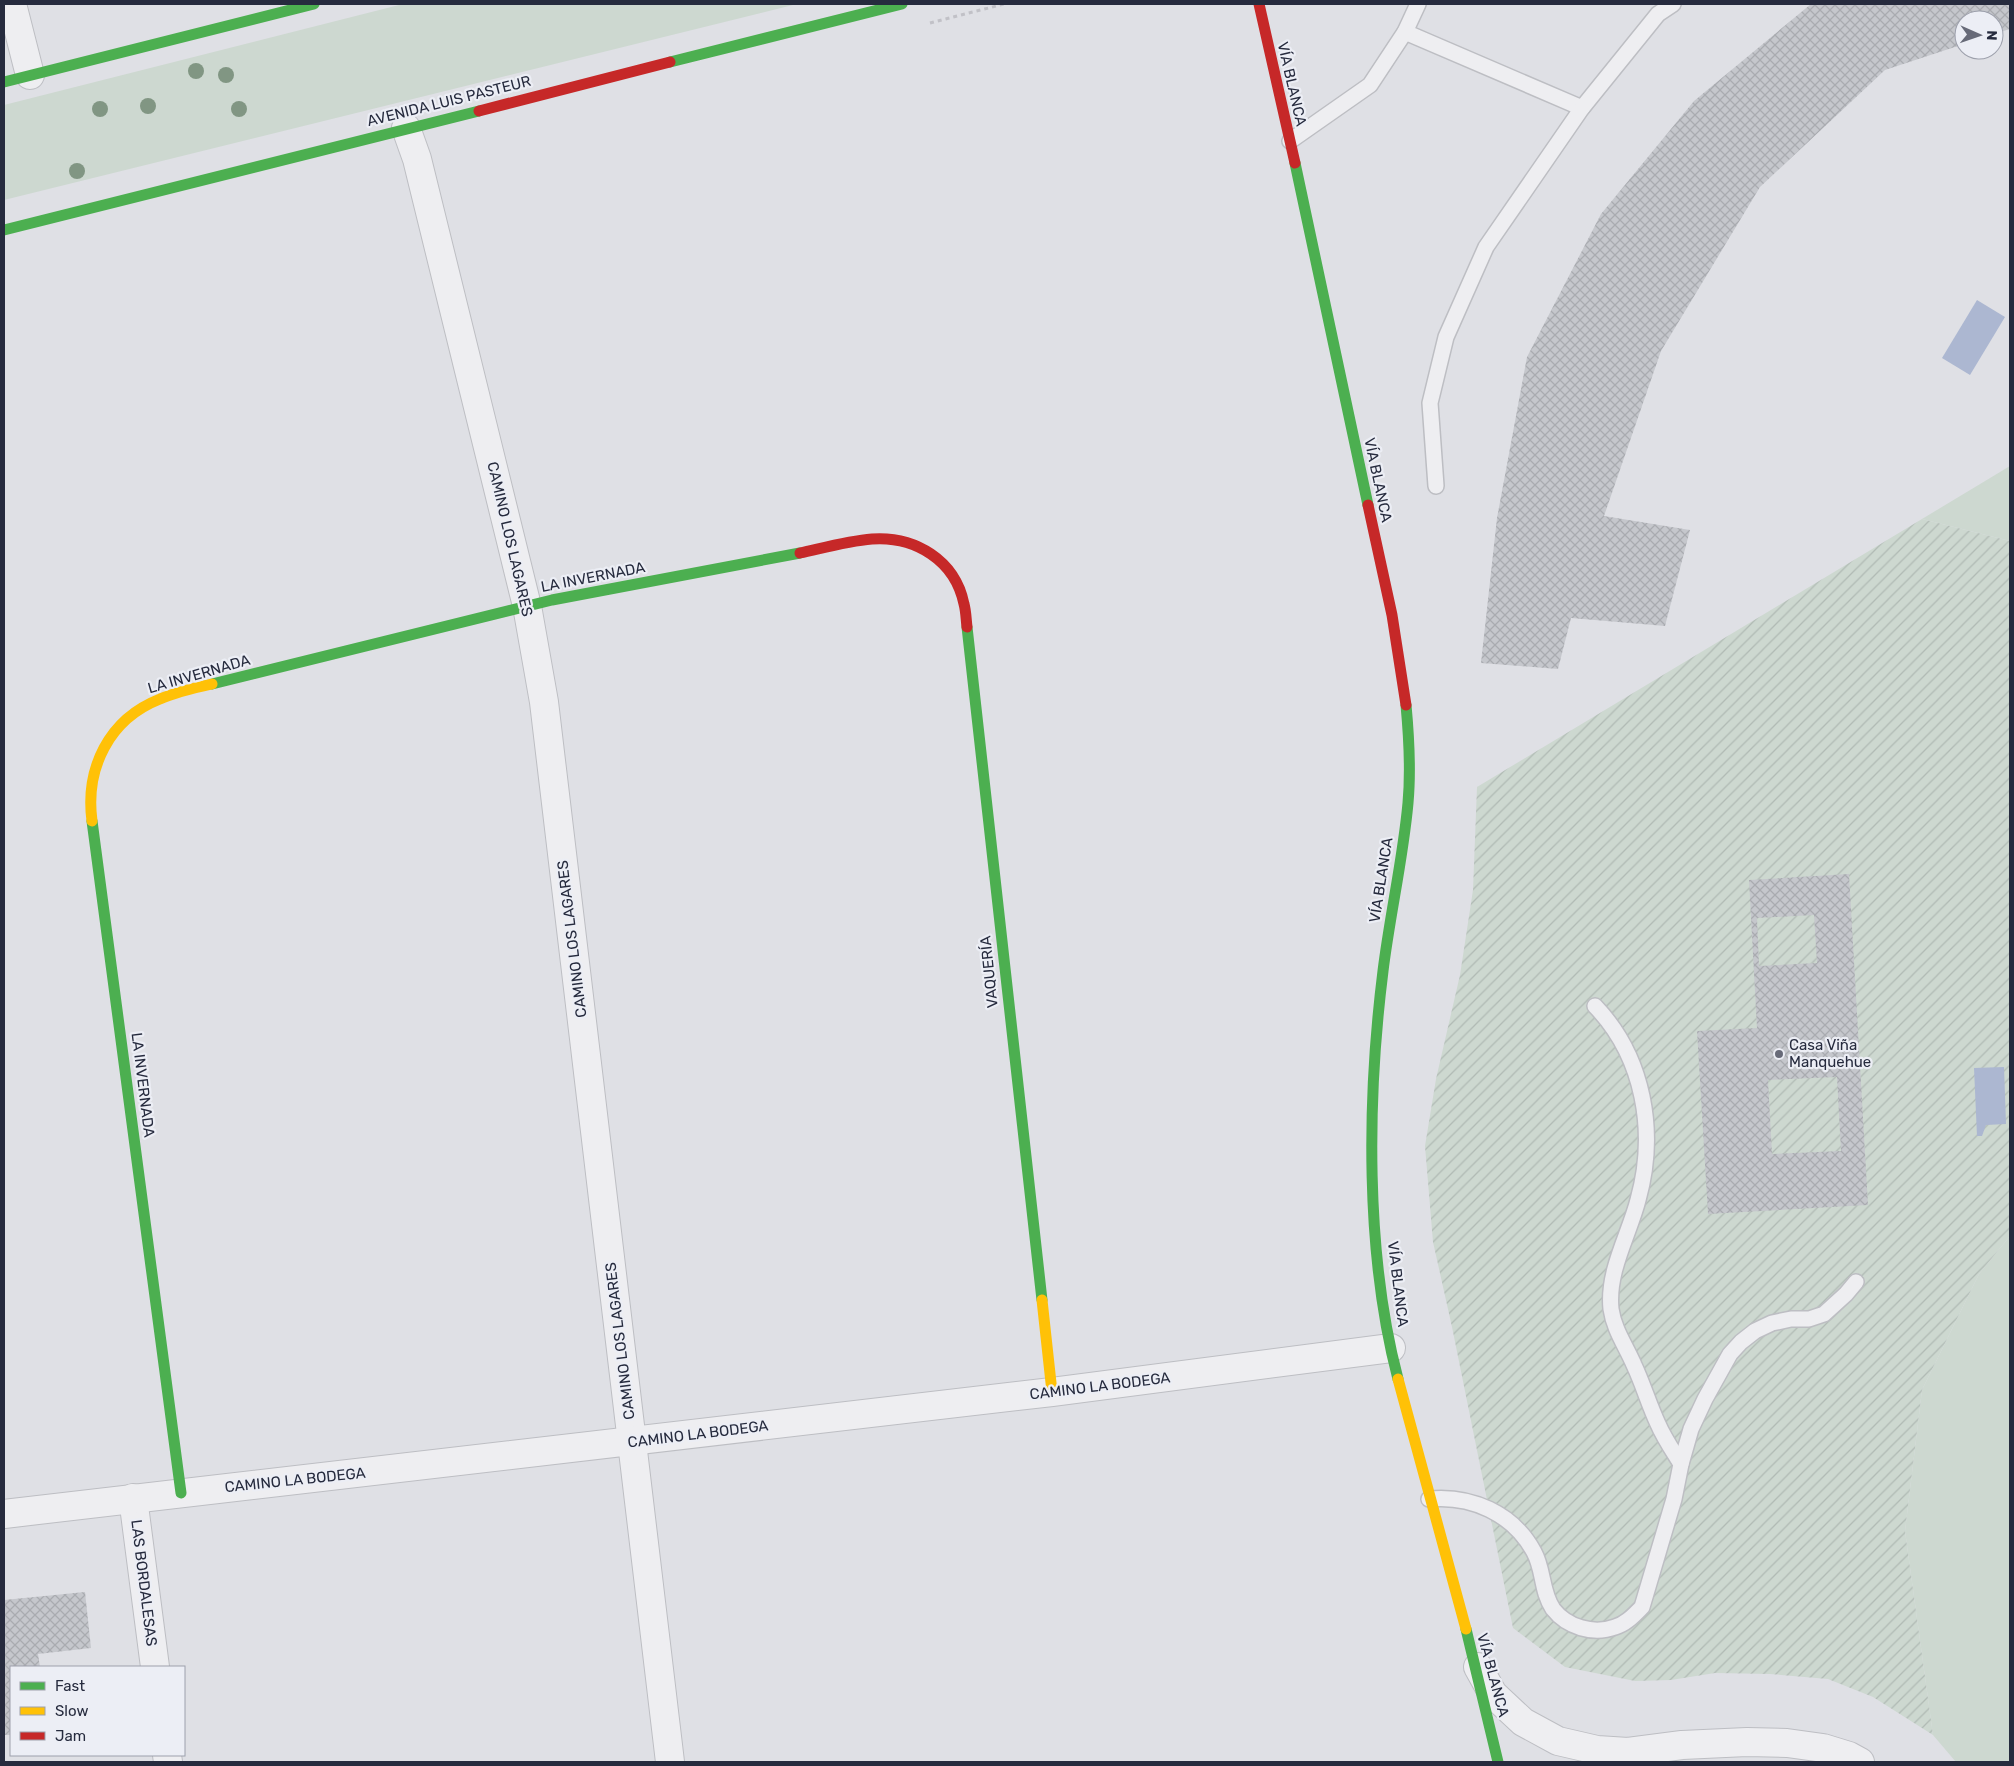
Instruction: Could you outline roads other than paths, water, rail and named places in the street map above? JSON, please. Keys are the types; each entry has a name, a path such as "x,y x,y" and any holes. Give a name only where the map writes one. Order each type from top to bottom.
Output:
{"street":[{"path":"12,4 30,75"},
{"path":"4,82 314,4"},
{"name":"AVENIDA LUIS PASTEUR","path":"4,230 902,4"},
{"name":"VÍA BLANCA","path":"1259,4 1392,615 1406,712 1409,752 1408,800 1382,971 1373,1112 1374,1191 1379,1269 1391,1348 1429,1499 1489,1719 1498,1762"},
{"name":"CAMINO LOS LAGARES","path":"406,128 417,159 527,606 544,702 670,1762"},
{"name":"LA INVERNADA","path":"181,1493 90,803 91,783 96,762 115,730 140,707 159,698 552,600 870,539 890,538 910,541 936,556"},
{"name":"VAQUERÍA","path":"936,556 951,573 959,587 964,603 1052,1392"},
{"name":"CAMINO LA BODEGA","path":"4,1514 1052,1392 1391,1348"},
{"name":"LAS BORDALESAS","path":"134,1498 155,1666"},
{"path":"1473,1659 1493,1694 1523,1722 1558,1741 1597,1750 1616,1757 1682,1745 1747,1742 1786,1743 1822,1748 1849,1756 1860,1762"}],"lane":[{"path":"1290,141 1370,85 1405,32 1418,4"},
{"path":"1436,486 1430,403 1446,337 1486,247 1582,108 1658,14 1673,4"},
{"path":"1405,32 1582,108"},
{"path":"1594,1006 1608,1020 1620,1037 1635,1068 1644,1112 1647,1142 1638,1200 1626,1234 1612,1288 1611,1310 1617,1331 1642,1382 1658,1425 1681,1464"},
{"path":"1429,1499 1445,1497 1464,1500 1485,1506 1505,1518 1521,1533 1534,1552 1542,1573 1546,1596 1554,1610 1567,1621 1582,1629 1598,1630 1615,1627 1630,1619 1642,1607 1674,1499 1681,1464 1691,1430 1705,1398 1730,1354 1755,1331 1772,1323 1791,1319 1809,1319 1824,1314 1856,1282"}],"water":[{"path":"1977,300 2005,317 1970,375 1942,358"},
{"path":"2004,1067 2006,1124 1986,1125 1982,1136 1977,1136 1974,1068"}],"place":[{"name":"Casa Viña Manquehue","path":"1779,1054"}]}
